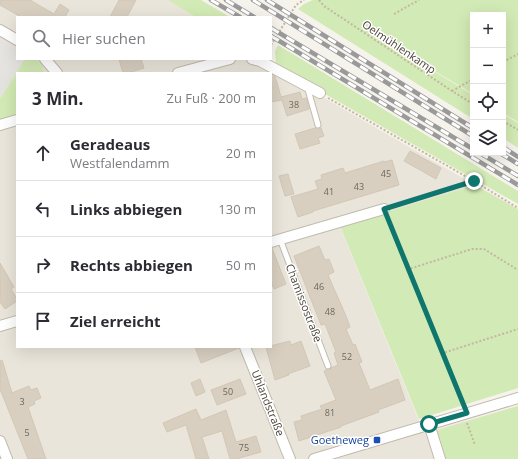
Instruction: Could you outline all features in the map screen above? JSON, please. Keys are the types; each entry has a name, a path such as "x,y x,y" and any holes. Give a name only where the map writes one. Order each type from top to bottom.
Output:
{"street":[{"path":"0,30 16,39"},
{"path":"46,60 56,72"},
{"path":"182,72 226,60"},
{"path":"256,60 320,93"},
{"path":"0,125 16,120"},
{"name":"Chamissostraße","path":"275,241 384,209"},
{"path":"0,326 16,321"},
{"name":"Uhlandstraße","path":"245,348 290,459"},
{"path":"314,459 518,398"},
{"path":"429,424 440,459"},
{"path":"0,441 7,459"}],"lane":[{"path":"307,86 318,125"},
{"name":"Chamissostraße","path":"275,241 328,366"}],"path":[{"path":"272,43 296,5 304,0"},
{"name":"Oelmühlenkamp","path":"319,0 324,6 470,102"},
{"path":"394,14 419,0"},
{"path":"506,60 518,54"},
{"path":"452,91 470,81"},
{"path":"320,93 474,181 518,208"},
{"path":"506,123 518,130"},
{"path":"474,181 384,209 443,353 466,414 475,445"},
{"path":"408,269 472,248 484,250 518,270"},
{"path":"443,353 518,329"}],"shaded area":[{"path":"0,0 168,0 193,16 16,16 16,60 259,60 475,185 340,227 424,433 518,406 518,459 0,459"},
{"path":"0,39 16,47 16,60 23,60 0,98"}],"green space":[{"path":"168,0 201,0 228,16 193,16"},
{"path":"313,0 518,0 518,122 506,115 506,12 470,12 470,92 360,26 470,93 470,117 298,9 304,4"},
{"path":"278,45 518,191 518,204 276,66 275,51"},
{"path":"24,60 36,60 42,65 44,72 17,72"},
{"path":"16,73 16,115 0,120 0,99"},
{"path":"506,116 518,123 518,148 506,140"},
{"path":"475,185 518,209 518,388 419,419 340,226"},
{"path":"518,406 518,459 445,459 435,431"}],"building":[{"path":"0,0 30,0 54,14 60,4 69,10 66,16 19,16 0,5"},
{"path":"119,0 136,0 128,16 111,16"},
{"path":"119,60 141,60 144,68 131,72 123,72"},
{"path":"272,74 275,76 281,97 300,92 302,99 306,98 309,109 287,116 282,100 272,102"},
{"path":"315,128 321,128 324,136 318,138 320,143 300,149 295,134"},
{"path":"410,151 441,168 436,179 404,161"},
{"path":"392,160 399,185 298,217 291,197 318,189 315,181 322,179 321,175 343,168 345,173"},
{"path":"288,174 294,194 285,196 279,176"},
{"path":"319,246 325,260 329,259 334,272 328,275 346,316 350,327 346,329 353,345 355,344 362,362 359,363 370,390 398,379 405,400 378,410 379,412 341,427 299,441 294,422 302,420 301,416 322,409 320,406 336,400 324,371 338,365 334,353 336,352 325,324 321,325 294,256"},
{"path":"272,248 286,284 274,289 272,284"},
{"path":"0,263 14,287 11,289 16,297 16,302 5,309 0,302"},
{"path":"290,341 291,345 301,341 310,366 275,380 266,348 272,348 272,346"},
{"path":"195,348 239,348 201,363"},
{"path":"2,360 12,393 29,386 31,390 37,388 41,398 34,401 35,404 28,407 46,459 28,459 0,389 0,361"},
{"path":"200,379 205,392 196,396 191,383"},
{"path":"240,379 246,394 217,405 211,390"},
{"path":"196,409 201,420 226,410 236,442 256,436 261,452 236,459 230,459 222,431 202,437 209,459 196,459 186,425 167,432 163,423"}],"railway":[{"path":"211,0 238,16"},
{"path":"226,0 252,16"},
{"path":"253,0 470,134"},
{"path":"267,0 470,126"},
{"path":"272,29 470,147"},
{"path":"272,37 518,185"},
{"path":"506,149 518,157"},
{"path":"485,156 518,176"},
{"path":"505,156 518,164"}],"place":[{"name":"Goetheweg","path":"377,440"}],"route":[{"path":"429,424 467,413 384,209 474,181"}]}
